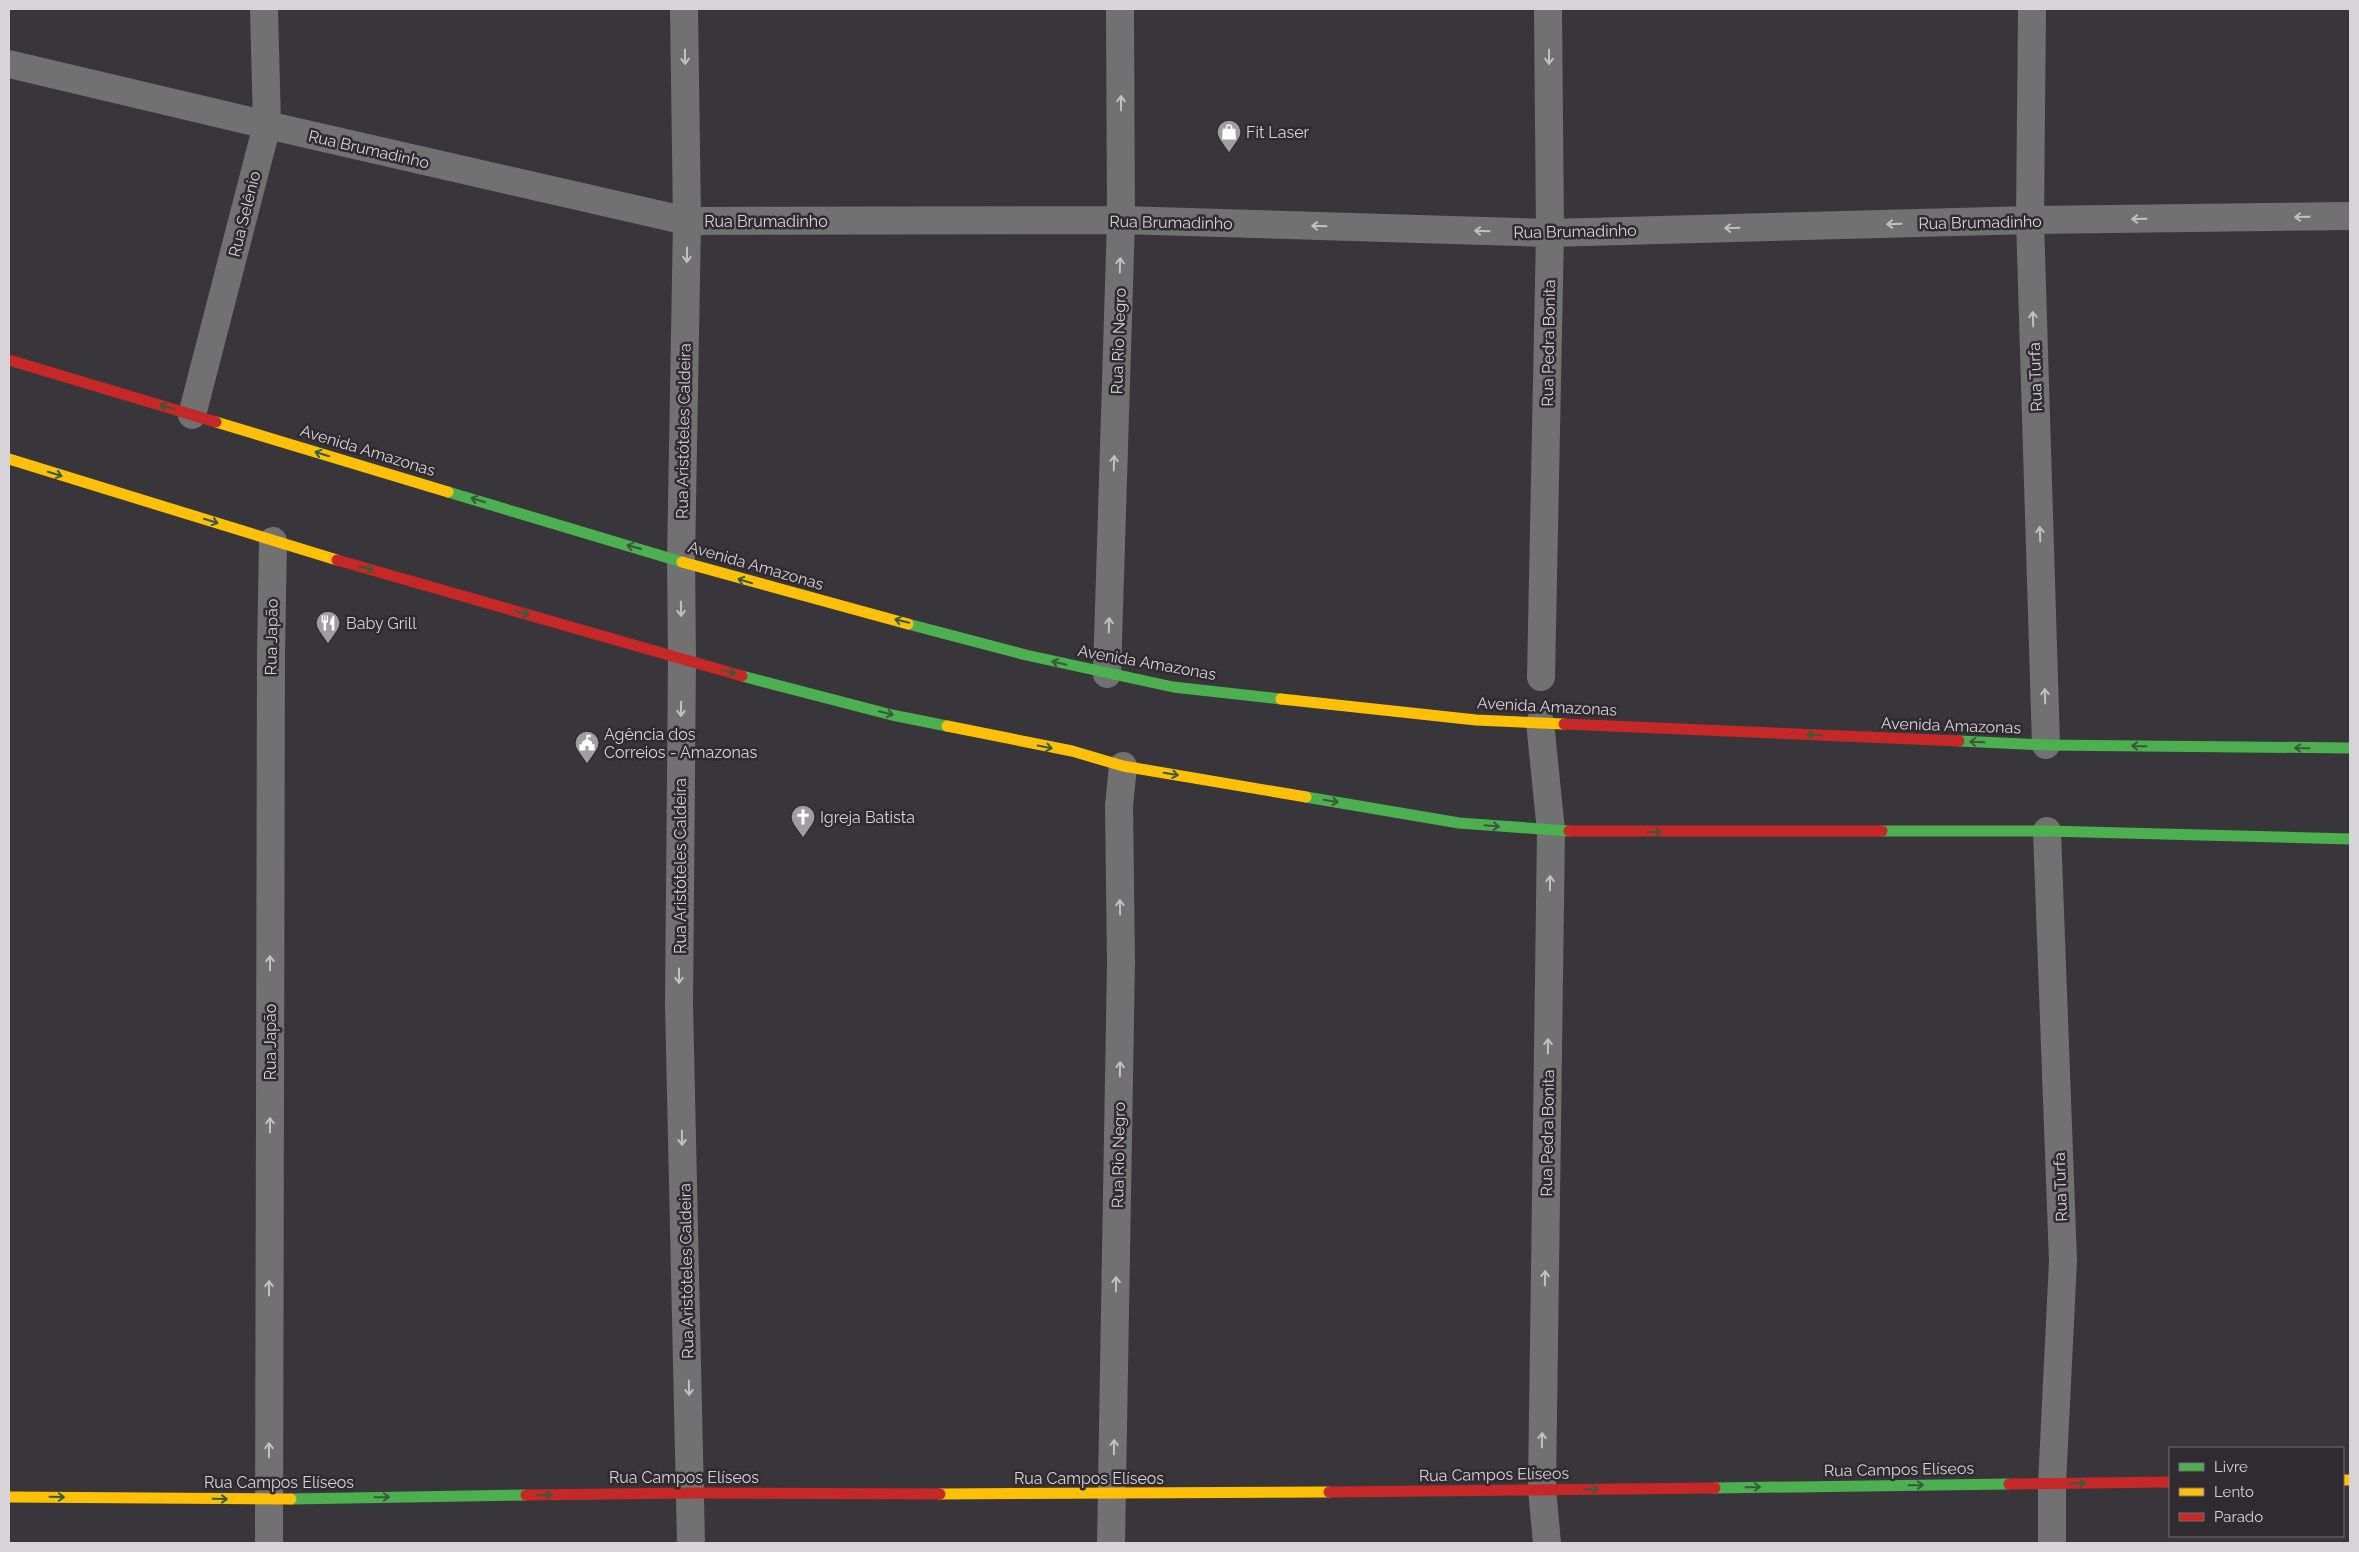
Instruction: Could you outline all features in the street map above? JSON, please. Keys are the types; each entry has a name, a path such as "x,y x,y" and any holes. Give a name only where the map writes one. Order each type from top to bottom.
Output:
{"main road":[{"name":"Avenida Amazonas","path":"9,360 680,560 748,582 1026,655 1173,687 1476,720 2046,745 2350,748"},
{"path":"9,459 273,540 682,660 892,715 1072,752 1123,766 1460,823 1551,831 2047,831 2350,839"},
{"name":"Rua Campos Elíseos","path":"9,1497 269,1499 691,1493 1112,1496 2169,1482"}],"street":[{"name":"Rua Selênio","path":"192,415 267,126 264,9"},
{"name":"Rua Aristóteles Caldeira","path":"684,9 688,221 680,560 682,660 679,1004 691,1543"},
{"name":"Rua Rio Negro","path":"1107,674 1122,220 1120,9"},
{"name":"Rua Pedra Bonita","path":"1541,677 1550,233 1548,9"},
{"name":"Rua Turfa","path":"2032,9 2030,220 2046,745"},
{"name":"Rua Brumadinho","path":"9,64 267,126 688,221 1122,220 1550,233 2030,220 2350,216"},
{"name":"Rua Japão","path":"269,1543 270,654 273,540"},
{"name":"Rua Pedra Bonita","path":"1540,722 1551,831 1542,1489 1548,1543"},
{"name":"Rua Rio Negro","path":"1111,1543 1121,962 1119,806 1123,766"},
{"name":"Rua Turfa","path":"2047,831 2063,1261 2052,1484 2052,1543"}],"traffic: fast":[{"path":"448,492 682,562"},
{"path":"908,624 1026,655 1173,687 1281,699"},
{"path":"742,676 892,715 947,726"},
{"path":"1959,741 2046,745 2350,748"},
{"path":"1306,797 1459,823 1569,831"},
{"path":"1882,831 2047,831 2350,839"},
{"path":"1715,1488 2009,1484"},
{"path":"291,1499 526,1495"}],"traffic: slow":[{"path":"216,422 448,492"},
{"path":"9,459 337,560"},
{"path":"682,562 908,624"},
{"path":"1281,699 1476,720 1564,724"},
{"path":"947,726 1072,751 1123,766 1306,797"},
{"path":"2344,1480 2350,1480"},
{"path":"940,1494 1329,1492"},
{"path":"9,1497 291,1499"}],"traffic: jam":[{"path":"9,360 216,422"},
{"path":"337,560 742,676"},
{"path":"1564,724 1959,741"},
{"path":"1569,831 1882,831"},
{"path":"2009,1484 2169,1482"},
{"path":"1329,1492 1715,1488"},
{"path":"526,1495 691,1493 940,1494"}],"place":[{"name":"Fit Laser","path":"1229,153"},
{"name":"Baby Grill","path":"328,644"},
{"name":"Agência dos Correios - Amazonas","path":"587,764"},
{"name":"Igreja Batista","path":"803,838"}]}
